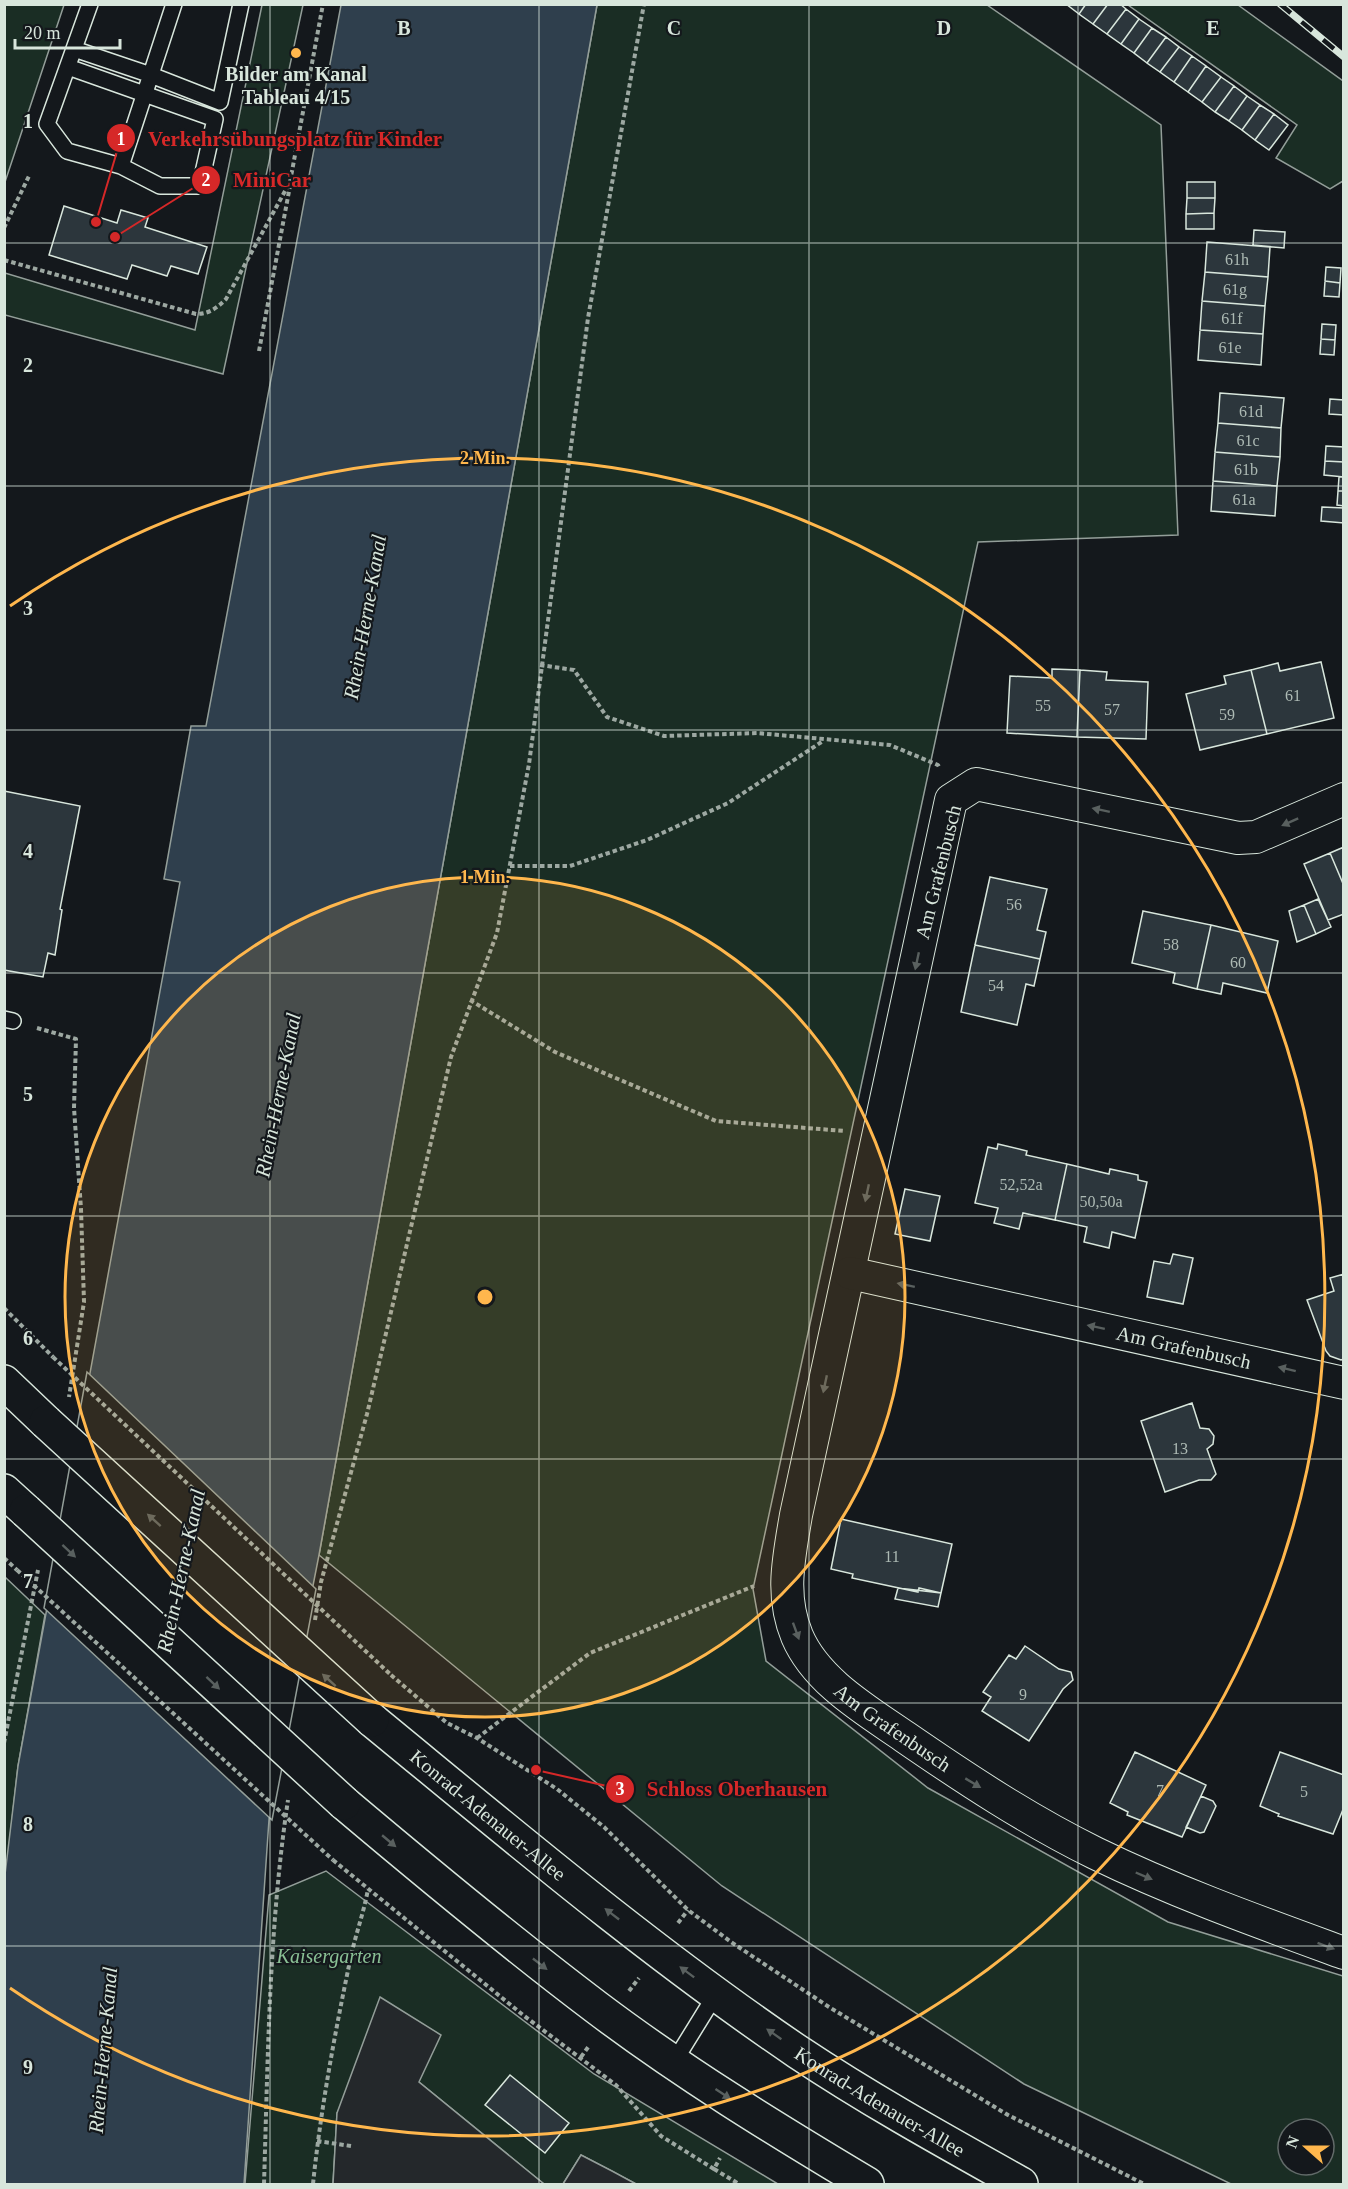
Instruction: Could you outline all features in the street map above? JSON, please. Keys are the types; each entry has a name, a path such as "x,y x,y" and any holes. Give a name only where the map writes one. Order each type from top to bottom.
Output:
{"main road":[{"name":"Konrad-Adenauer-Allee","path":"4,1382 57,1412 372,1720 658,1950 716,1994 810,2059 926,2131 1021,2184"},
{"path":"15,1501 344,1803 473,1912 610,2017 674,2062 867,2184"}],"street":[{"name":"Am Grafenbusch","path":"1344,799 1256,837 1238,838 976,784 951,800 796,1515 786,1574 787,1599 797,1635 821,1674 871,1714 960,1776 1055,1832 1136,1872 1220,1908 1344,1953"},
{"name":"Am Grafenbusch","path":"850,1273 1344,1383"}],"lane":[{"path":"90,4 47,124 67,151 122,166 160,186 200,186 241,4"},
{"path":"122,166 174,4"},
{"path":"74,49 151,75 220,102"},
{"path":"68,67 144,96 214,119"},
{"path":"674,2062 716,1994"}],"path":[{"path":"259,351 323,4"},
{"path":"314,1629 321,1581 369,1403 451,1057 470,1000 497,933 528,764 588,318 644,4"},
{"path":"4,228 29,176"},
{"path":"4,260 202,314 219,306 225,299 290,182"},
{"path":"540,665 574,670 607,717 664,736 757,733 890,745 938,765 951,800"},
{"path":"510,866 570,866 647,840 728,803 823,740"},
{"path":"470,1000 555,1053 716,1121 828,1129 880,1136"},
{"path":"9,1020 76,1039 74,1108 84,1302 57,1412"},
{"path":"4,1308 53,1357 391,1675 447,1723 477,1738 557,1789 604,1827 688,1910 731,1942 829,2007 1008,2115 1144,2184"},
{"path":"4,1558 333,1860 523,2015 616,2085 661,2136 739,2184"},
{"path":"4,1743 39,1565"},
{"path":"477,1738 590,1653 786,1574"},
{"path":"264,2184 269,2002 282,1842 289,1795"},
{"path":"313,2184 317,2141 333,2046 368,1888"},
{"path":"581,2057 688,1910"},
{"path":"317,2141 351,2146"},
{"path":"714,2169 720,2158"}],"green space":[{"path":"4,5 64,5 5,182"},
{"path":"262,5 303,5 223,374 5,315 5,273 195,330"},
{"path":"597,5 987,5 1161,125 1178,535 978,542 753,1589 766,1661 928,1788 1168,1922 1343,1976 1343,2184 1231,2184 1024,2084 722,1886 319,1555"},
{"path":"1128,5 1238,5 1343,81 1343,181 1330,189 1276,158 1297,125"},
{"path":"5,1577 45,1615 18,1766 5,1883"},
{"name":"Kaisergarten","path":"326,1871 594,2074 778,2184 636,2184 581,2155 563,2184 544,2184 419,2082 337,2113 333,2184 245,2184 269,1895"}],"shaded area":[{"path":"380,1997 441,2035 419,2082 544,2184 333,2184 337,2113"},
{"path":"581,2155 612,2171 636,2184 563,2184"}],"water":[{"name":"Rhein-Herne-Kanal","path":"341,5 597,5 319,1555 270,1805 244,2184 5,2184 4,1883 18,1766 180,882 164,879 191,726 206,726"}],"pier":[{"path":"87,1372 316,1589 272,1820 44,1608"}],"building":[{"path":"1066,4 1086,4 1079,14"},
{"path":"1086,4 1108,4 1093,24 1079,14"},
{"path":"1108,4 1120,4 1126,9 1107,34 1093,24"},
{"path":"1126,9 1139,19 1121,44 1107,34"},
{"path":"1139,19 1152,28 1134,53 1121,44"},
{"path":"1152,28 1166,37 1147,63 1134,53"},
{"path":"1166,37 1179,47 1160,72 1147,63"},
{"path":"1179,47 1192,56 1174,82 1160,72"},
{"path":"1192,56 1206,66 1188,92 1174,82"},
{"path":"1206,66 1221,77 1202,102 1188,92"},
{"path":"1221,77 1234,86 1215,112 1202,102"},
{"path":"1234,86 1247,96 1229,121 1215,112"},
{"path":"1247,96 1260,105 1242,130 1229,121"},
{"path":"1260,105 1274,114 1255,140 1242,130"},
{"path":"1274,114 1288,125 1269,150 1255,140"},
{"path":"1187,182 1215,182 1215,198 1187,198"},
{"path":"1187,198 1215,198 1214,213 1186,214"},
{"path":"64,206 117,223 121,210 148,218 145,227 207,247 198,274 171,266 167,276 132,265 127,279 49,255"},
{"path":"1214,213 1214,229 1186,229 1186,214"},
{"path":"1254,230 1285,232 1284,248 1253,245"},
{"path":"1207,242 1270,247 1268,277 1205,272"},
{"path":"1326,267 1341,268 1340,283 1325,281"},
{"path":"1205,272 1268,277 1265,306 1202,301"},
{"path":"1325,281 1340,283 1339,297 1324,296"},
{"path":"1202,301 1265,306 1263,334 1200,330"},
{"path":"1322,324 1336,325 1335,340 1321,339"},
{"path":"1200,330 1263,334 1261,365 1198,360"},
{"path":"1321,339 1335,340 1334,355 1320,354"},
{"path":"1220,393 1284,398 1281,428 1218,423"},
{"path":"1330,399 1344,400 1344,415 1329,414"},
{"path":"1218,423 1281,428 1280,457 1215,452"},
{"path":"1326,446 1344,447 1344,462 1325,461"},
{"path":"1215,452 1280,457 1277,486 1213,481"},
{"path":"1325,461 1344,462 1344,477 1324,475"},
{"path":"1339,477 1344,477 1344,491 1338,491"},
{"path":"1213,481 1277,486 1275,516 1211,511"},
{"path":"1338,491 1344,491 1344,506 1337,505"},
{"path":"1322,507 1344,508 1344,523 1321,521"},
{"path":"1321,662 1334,718 1267,734 1251,670 1278,663 1280,671"},
{"path":"1052,669 1080,670 1077,737 1007,733 1010,676 1052,678"},
{"path":"1080,670 1107,672 1106,680 1148,682 1146,739 1077,737"},
{"path":"1251,670 1267,734 1200,750 1186,694 1226,684 1224,676"},
{"path":"4,791 80,806 60,909 62,910 55,955 48,953 43,977 4,970"},
{"path":"1344,847 1344,886 1330,853"},
{"path":"1330,853 1344,886 1344,914 1328,920 1304,864"},
{"path":"990,877 1047,889 1037,930 1046,932 1040,959 975,945"},
{"path":"1318,899 1331,927 1316,934 1304,905"},
{"path":"1304,905 1316,934 1297,942 1289,911"},
{"path":"1143,911 1211,925 1197,989 1173,983 1175,973 1132,963"},
{"path":"1211,925 1278,941 1267,993 1223,983 1221,994 1197,989"},
{"path":"975,945 1040,959 1034,986 1026,984 1017,1025 961,1012"},
{"path":"998,1144 1027,1151 1026,1155 1067,1164 1055,1220 1023,1213 1019,1229 994,1223 998,1208 975,1203 988,1147 997,1149"},
{"path":"1067,1164 1109,1174 1110,1169 1138,1175 1138,1180 1147,1182 1135,1238 1112,1232 1109,1248 1084,1242 1087,1227 1055,1220"},
{"path":"905,1189 940,1196 930,1241 895,1234"},
{"path":"1173,1254 1193,1258 1183,1304 1147,1297 1154,1261 1170,1264"},
{"path":"1344,1274 1344,1359 1341,1360 1330,1356 1326,1351 1307,1300 1334,1291 1330,1278"},
{"path":"1192,1403 1200,1428 1209,1429 1214,1436 1213,1444 1207,1449 1216,1474 1211,1480 1199,1480 1165,1492 1141,1421"},
{"path":"841,1519 952,1544 941,1593 919,1588 918,1592 852,1578 853,1574 831,1569"},
{"path":"898,1588 941,1593 938,1607 895,1599"},
{"path":"1025,1646 1059,1669 1071,1672 1073,1680 1063,1689 1029,1741 982,1711 991,1697 983,1692 1009,1655 1016,1659"},
{"path":"1135,1752 1206,1785 1182,1837 1127,1815 1128,1812 1110,1803"},
{"path":"1280,1752 1344,1775 1344,1807 1333,1834 1278,1816 1279,1814 1260,1806"},
{"path":"1201,1796 1213,1801 1216,1806 1204,1832 1200,1833 1186,1827"},
{"path":"510,2075 569,2123 545,2153 485,2105"}],"railway":[{"path":"1280,4 1344,57"}],"place":[{"name":"Bilder am Kanal Tableau 4/15","path":"296,53"},
{"name":"Verkehrsübungsplatz für Kinder","path":"96,222"},
{"name":"MiniCar","path":"115,237"},
{"name":"Schloss Oberhausen","path":"536,1770"}]}
